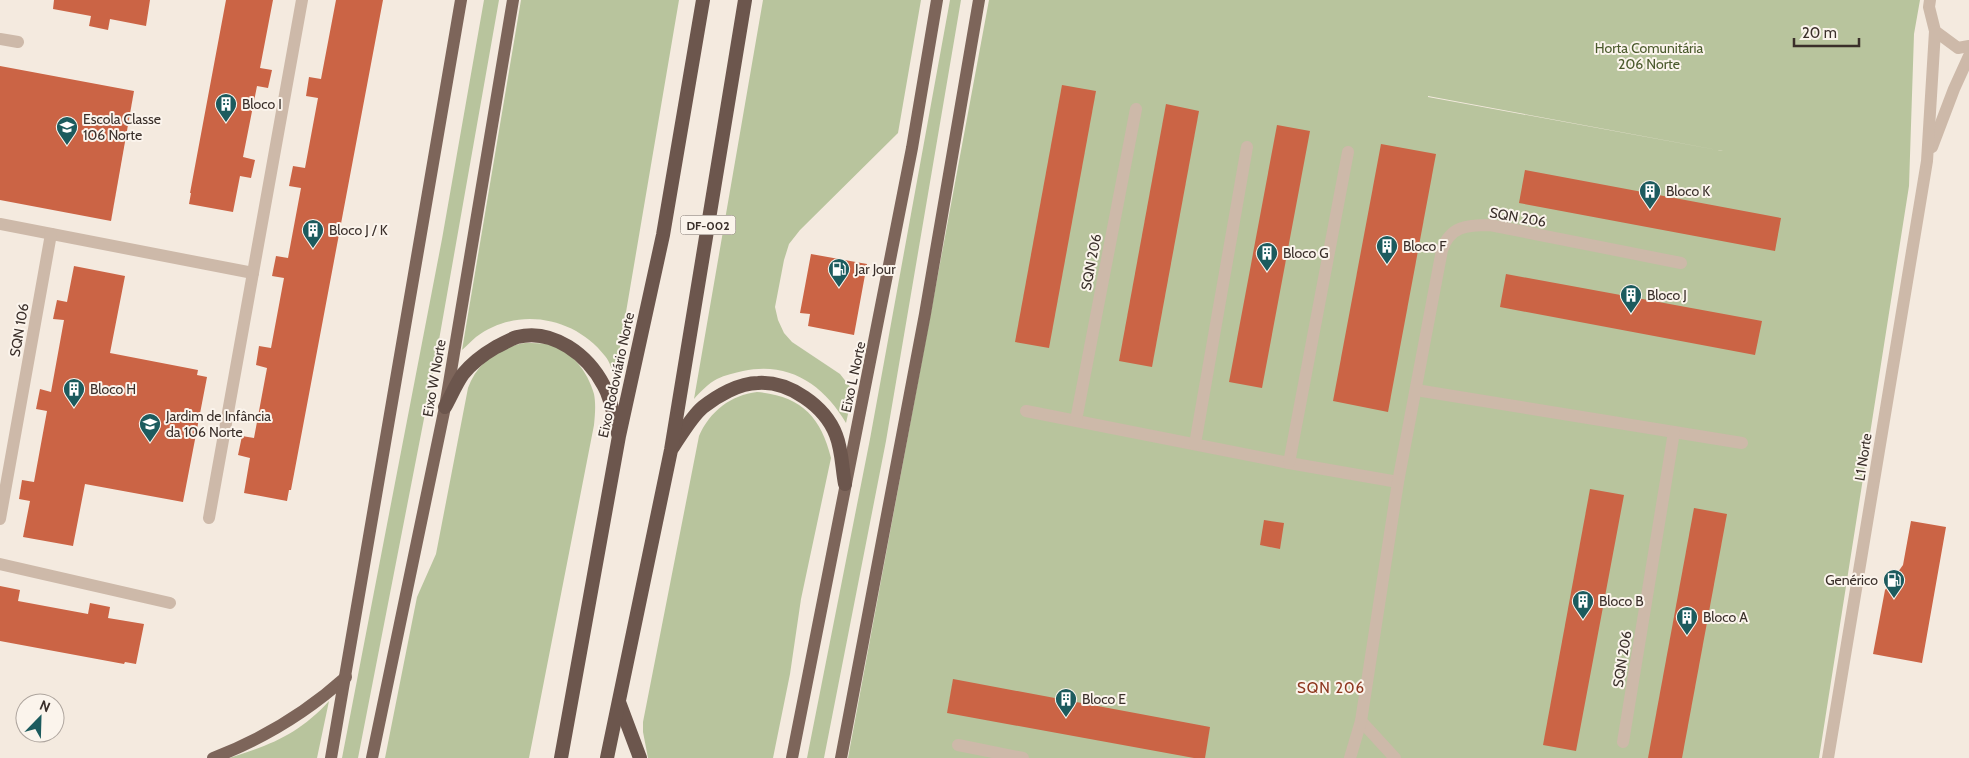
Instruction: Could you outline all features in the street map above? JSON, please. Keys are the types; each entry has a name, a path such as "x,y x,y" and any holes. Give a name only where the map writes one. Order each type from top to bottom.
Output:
{"highway":[{"name":"Eixo Rodoviário Norte","path":"562,758 619,436 664,235 703,0"},
{"name":"DF-002","path":"607,758 671,450 745,0"},
{"path":"445,407 463,374 489,351 515,338 530,335 545,336 573,350 593,367 606,388 619,436"},
{"path":"671,450 702,408 734,388 758,382 778,386 802,395 817,408 832,426 836,436 845,484"},
{"path":"619,702 640,758"}],"main road":[{"path":"331,758 461,0"},
{"name":"Eixo W Norte","path":"372,758 445,407 513,0"},
{"name":"Eixo L Norte","path":"792,758 912,148 937,0"},
{"path":"841,758 925,314 979,0"},
{"path":"213,758 290,721 306,711 346,677"}],"street":[{"path":"209,518 302,0"},
{"name":"L1 Norte","path":"1828,758 1927,161 1935,32 1929,7 1930,0"},
{"path":"1935,32 1958,48 1969,46"},
{"path":"0,40 18,42"},
{"name":"L1 Norte","path":"1927,161 1954,88 1969,56"},
{"name":"SQN 206","path":"1076,420 1136,109"},
{"path":"1195,444 1247,147"},
{"path":"1289,463 1348,152"},
{"path":"0,224 253,273"},
{"name":"SQN 206","path":"1350,758 1361,721 1398,482 1445,240 1457,229 1476,225 1490,225 1681,263"},
{"name":"SQN 106","path":"0,519 51,234"},
{"path":"1416,390 1742,443"},
{"path":"1026,412 1398,482"},
{"name":"SQN 206","path":"1623,742 1674,432"},
{"path":"0,564 170,603"},
{"path":"1361,721 1395,758"},
{"path":"958,744 1023,758"}],"green space":[{"path":"484,0 499,0 436,357 358,758 342,758 442,239"},
{"path":"521,0 679,0 615,377 607,358 593,343 578,332 545,320 509,321 492,327 476,337 462,350"},
{"path":"763,0 921,0 898,133 800,230 789,244 775,307 784,333 792,342 840,374 851,388 852,396 846,423 827,397 816,387 790,373 775,370 760,369 723,376 711,383 694,399"},
{"path":"950,0 961,0 886,441 824,758 807,758 870,439"},
{"name":"Horta Comunitária 206 Norte","path":"989,0 1920,0 1914,34 1909,186 1819,758 848,758","holes":["1428,96 1723,151 1428,97"]},
{"path":"525,343 548,344 571,356 588,378 594,394 595,406 594,425 529,758 385,758 417,597 436,554 468,388 477,371 497,352"},
{"path":"757,392 786,398 807,411 821,431 831,458 801,599 790,674 773,758 648,758 643,722 699,436 709,419 722,406 739,397"},
{"path":"329,701 317,758 229,758 284,737 307,722"}],"building":[{"path":"54,0 150,0 146,26 110,19 108,30 89,26 91,16 53,9"},
{"name":"Bloco I","path":"226,0 273,0 260,68 272,70 268,88 257,86 243,157 255,160 251,178 240,176 233,212 189,204"},
{"name":"Bloco J / K","path":"336,0 383,0 291,490 289,490 287,501 244,493 250,458 238,455 242,436 254,438 267,368 256,365 259,346 271,348 284,278 272,276 276,256 288,258 301,188 289,186 293,166 305,168 318,98 306,96 309,77 321,79"},
{"name":"Escola Classe 106 Norte","path":"0,66 134,91 111,221 0,200"},
{"path":"1062,85 1096,91 1049,348 1015,342"},
{"path":"1166,104 1199,111 1152,367 1119,361"},
{"name":"Bloco G","path":"1277,125 1310,131 1262,388 1229,382"},
{"name":"Bloco F","path":"1381,144 1436,154 1388,412 1333,401"},
{"name":"Bloco K","path":"1525,170 1781,218 1775,251 1519,203"},
{"name":"Jar Jour","path":"811,254 867,264 854,335 808,326 810,314 800,313"},
{"path":"74,266 125,276 110,353 198,370 197,375 207,377 183,502 85,484 73,546 23,537 30,501 19,499 22,480 34,482 47,411 36,409 40,389 51,392 64,320 53,319 57,300 67,302"},
{"name":"Bloco J","path":"1506,274 1762,321 1755,355 1500,307"},
{"name":"Bloco B","path":"1590,489 1624,495 1576,751 1543,745"},
{"name":"Bloco A","path":"1694,508 1727,514 1682,758 1648,758"},
{"path":"1264,520 1284,523 1280,549 1260,545"},
{"path":"1911,521 1946,527 1922,663 1873,654 1885,590 1903,565"},
{"path":"0,586 20,590 18,601 88,614 90,603 110,607 108,618 144,624 136,664 125,662 124,664 0,641"},
{"name":"Bloco E","path":"953,679 1210,727 1205,758 1194,758 947,713"}],"place":[{"name":"Bloco I","path":"226,123"},
{"name":"Escola Classe 106 Norte","path":"67,146"},
{"name":"Bloco K","path":"1650,210"},
{"name":"Bloco J / K","path":"313,249"},
{"name":"Bloco F","path":"1387,265"},
{"name":"Bloco G","path":"1267,272"},
{"name":"Jar Jour","path":"839,288"},
{"name":"Bloco J","path":"1631,314"},
{"name":"Bloco H","path":"74,408"},
{"name":"Jardim de Infância da 106 Norte","path":"150,443"},
{"name":"Genérico","path":"1894,599"},
{"name":"Bloco B","path":"1583,620"},
{"name":"Bloco A","path":"1687,636"},
{"name":"Bloco E","path":"1066,718"}],"district":[{"name":"SQN 206","path":"1331,688"}]}
